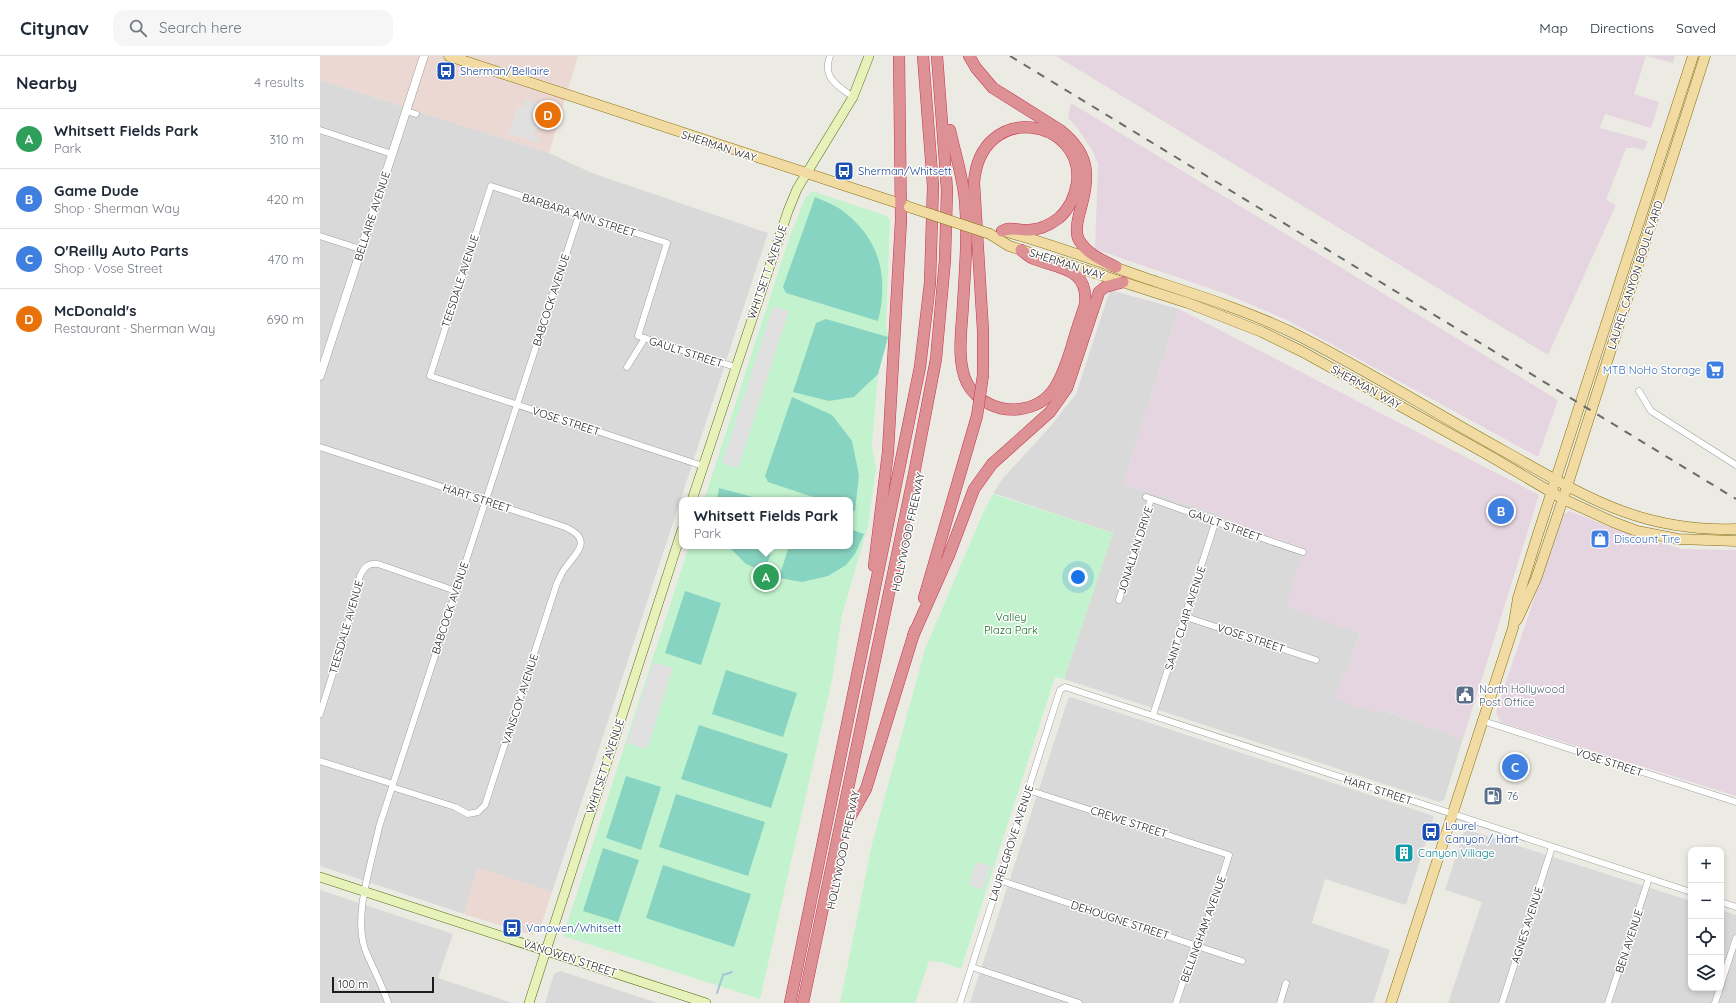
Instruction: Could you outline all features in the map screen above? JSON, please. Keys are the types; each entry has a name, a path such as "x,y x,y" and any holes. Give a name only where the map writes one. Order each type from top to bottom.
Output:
{"highway":[{"path":"870,615 878,528 888,452 905,206 899,56"},
{"name":"HOLLYWOOD FREEWAY","path":"790,1003 920,367 926,323 932,234 933,186 923,56"},
{"path":"798,1003 883,597 929,365 937,301 941,241 940,169 932,56"},
{"path":"803,1003 922,437 938,345 945,260 947,190 937,56"},
{"name":"HOLLYWOOD FREEWAY","path":"810,1003 932,416 946,337 952,250 953,189 944,56"},
{"path":"969,56 985,81 1060,130 1079,149 1084,158 1088,177 1078,221 1078,238 1092,255 1116,267"},
{"path":"849,818 866,790 913,636 977,416 983,375 983,331 974,183 976,164 984,149 1000,134 1008,130 1027,127 1043,130 1060,140 1073,158 1077,180 1072,202 1060,217 1045,226 1029,230 1009,227 1002,231"},
{"path":"950,130 965,200 966,260 962,352 963,370 967,382 978,396 990,405 1007,410 1032,407 1047,398 1057,387 1085,305 1086,296 1081,280 1076,274 1066,269 1032,258 1021,250"},
{"path":"913,636 949,555 974,489 992,464 1058,403 1067,388 1073,372 1099,292 1105,287 1123,282"}],"main road":[{"name":"SHERMAN WAY","path":"449,56 990,234 1009,246 1123,282 1222,316 1286,343 1490,456 1563,499 1637,531 1678,539 1736,541"},
{"name":"WHITSETT AVENUE","path":"693,497 788,211 806,174 853,97 869,56"},
{"name":"LAUREL CANYON BOULEVARD","path":"1394,1002 1452,815 1513,628 1518,598 1555,479 1693,56"},
{"name":"LAUREL CANYON BOULEVARD","path":"1513,628 1529,598 1563,499 1705,56"},
{"path":"1645,204 1656,207"},
{"name":"SHERMAN WAY","path":"1002,231 1116,267 1228,305 1268,322 1292,333 1567,487 1611,508 1640,518 1680,527 1736,529"},
{"path":"990,234 1002,231"},
{"path":"1222,316 1228,305"},
{"path":"1262,332 1268,322"},
{"path":"1286,343 1292,333"},
{"path":"1424,420 1430,410"},
{"name":"WHITSETT AVENUE","path":"529,1003 679,539"},
{"name":"VANOWEN STREET","path":"320,877 706,1003"}],"street":[{"name":"BELLAIRE AVENUE","path":"320,376 360,249 424,56"},
{"path":"830,56 827,71 832,81 853,97"},
{"path":"406,111 416,114"},
{"path":"320,130 392,154"},
{"name":"BARBARA ANN STREET","path":"491,186 667,244 638,336"},
{"name":"TEESDALE AVENUE","path":"430,376 491,186"},
{"name":"BABCOCK AVENUE","path":"388,1003 382,984 365,948 361,919 365,892 379,827 579,215"},
{"path":"320,236 360,249"},
{"name":"GAULT STREET","path":"638,336 735,367"},
{"path":"627,367 645,338"},
{"name":"VOSE STREET","path":"430,376 703,466"},
{"path":"1638,391 1651,411 1736,465"},
{"name":"HART STREET","path":"320,447 565,527 579,536 581,547 576,556 565,567 557,583"},
{"name":"GAULT STREET","path":"1148,498 1216,520 1242,532 1304,552"},
{"name":"JONALLAN DRIVE","path":"1119,600 1148,498"},
{"name":"SAINT CLAIR AVENUE","path":"1153,716 1216,520"},
{"name":"TEESDALE AVENUE","path":"320,714 345,635 360,576 364,567 378,564 456,591"},
{"name":"VANSCOY AVENUE","path":"393,785 455,807 468,814 478,812 487,800 557,583"},
{"name":"VOSE STREET","path":"1186,617 1316,660"},
{"name":"HART STREET","path":"1065,687 1452,815 1688,891"},
{"name":"LAURELGROVE AVENUE","path":"960,1003 1060,690 1065,687"},
{"name":"VOSE STREET","path":"1483,721 1736,802"},
{"path":"320,761 393,785"},
{"name":"CREWE STREET","path":"1028,790 1229,855"},
{"name":"AGNES AVENUE","path":"1502,1003 1552,847"},
{"name":"BELLINGHAM AVENUE","path":"1176,1003 1196,945 1210,914 1229,855"},
{"name":"BEN AVENUE","path":"1608,1003 1649,878"},
{"name":"DEHOUGNE STREET","path":"999,880 1242,961"},
{"path":"1724,903 1736,907"},
{"path":"1724,975 1736,938"},
{"path":"972,967 1079,1003"},
{"path":"1280,1003 1286,983"},
{"path":"1715,1003 1719,991"}],"shaded area":[{"path":"320,56 578,56 549,153 320,80"},
{"path":"1056,56 1646,56 1634,94 1659,102 1651,128 1605,114 1600,128 1648,141 1644,150 1626,148 1606,200 1616,205 1548,355"},
{"path":"1646,56 1675,56 1673,63"},
{"path":"320,80 549,153 592,173 768,233 681,497 679,497 679,505 552,892 478,868 464,914 320,866"},
{"path":"526,99 541,105 534,124 538,126 534,136 540,138 538,143 508,133 518,106 523,107"},
{"path":"1071,103 1558,400 1538,457 1287,320 1226,294 1095,249 1098,164 1092,150 1078,129 1068,118"},
{"path":"815,197 843,211 856,222 866,234 873,247 882,274 881,305 878,321 786,293 783,287"},
{"path":"1110,290 1179,309 1123,484 1223,516 1245,528 1304,548 1287,607 1360,632 1348,672 1344,671 1378,713 1379,709 1463,739 1444,800 1439,802 1064,679 1113,533 993,493 1004,477 1050,427 1076,394"},
{"path":"773,306 789,311 738,468 722,463"},
{"path":"1179,309 1539,495 1463,739 1380,709 1378,713 1335,699 1344,671 1348,672 1360,633 1286,607 1304,548 1245,528 1223,516 1123,484"},
{"path":"826,319 888,337 878,374 854,397 829,401 793,392 816,323"},
{"path":"792,397 832,415 852,441 859,475 855,511 853,511 853,497 813,497 768,482 765,476"},
{"path":"719,488 753,497 718,497"},
{"path":"1570,511 1612,528 1682,549 1736,550 1736,796 1500,722 1496,712 1562,515"},
{"path":"853,530 864,534 855,554 846,565 828,576 802,582 779,578 788,549 853,549"},
{"path":"731,549 772,549 765,572 746,564"},
{"path":"685,591 721,603 701,665 665,653"},
{"path":"653,662 673,668 647,749 627,743"},
{"path":"726,670 797,693 783,737 712,714"},
{"path":"1071,697 1434,816 1406,905 1325,879 1312,923 1390,950 1373,1003 970,1003 1068,699"},
{"path":"699,725 788,754 771,808 681,779"},
{"path":"626,776 661,787 641,850 606,838"},
{"path":"676,794 765,822 748,876 659,847"},
{"path":"1465,829 1688,900 1688,991 1724,991 1724,911 1736,915 1736,1003 1448,1003 1482,902 1445,890"},
{"path":"603,848 639,860 618,922 583,911"},
{"path":"976,862 991,866 983,890 969,885"},
{"path":"663,865 751,894 734,947 646,918"},
{"path":"478,868 552,892 539,932 532,935 464,914"},
{"path":"320,890 453,934 438,978 512,1003 320,1003"},
{"path":"560,971 658,1003 545,1003 554,974"}],"green space":[{"path":"812,191 887,216 890,220 886,325 888,337 878,374 872,447 876,468 868,526 842,615 832,680 760,999 563,936 688,549 853,549 853,497 705,497 790,236 805,198"},
{"name":"Valley Plaza Park","path":"993,494 1113,533 1064,679 1055,677 961,969 941,962 929,961 915,1003 840,1003 872,844 925,649 983,513"}],"waterway":[{"path":"717,993 723,975 732,972"}],"railway":[{"path":"1010,56 1736,499"}],"place":[{"name":"Sherman/Bellaire","path":"446,71"},
{"name":"McDonald's","path":"548,115"},
{"name":"Sherman/Whitsett","path":"844,171"},
{"name":"MTB NoHo Storage","path":"1715,370"},
{"name":"Game Dude","path":"1501,511"},
{"name":"Discount Tire","path":"1600,539"},
{"name":"Whitsett Fields Park","path":"766,577"},
{"name":"North Hollywood Post Office","path":"1465,695"},
{"name":"O'Reilly Auto Parts","path":"1515,767"},
{"name":"76","path":"1493,796"},
{"name":"Laurel Canyon / Hart","path":"1431,832"},
{"name":"Canyon Village","path":"1404,853"},
{"name":"Vanowen/Whitsett","path":"512,928"}]}
